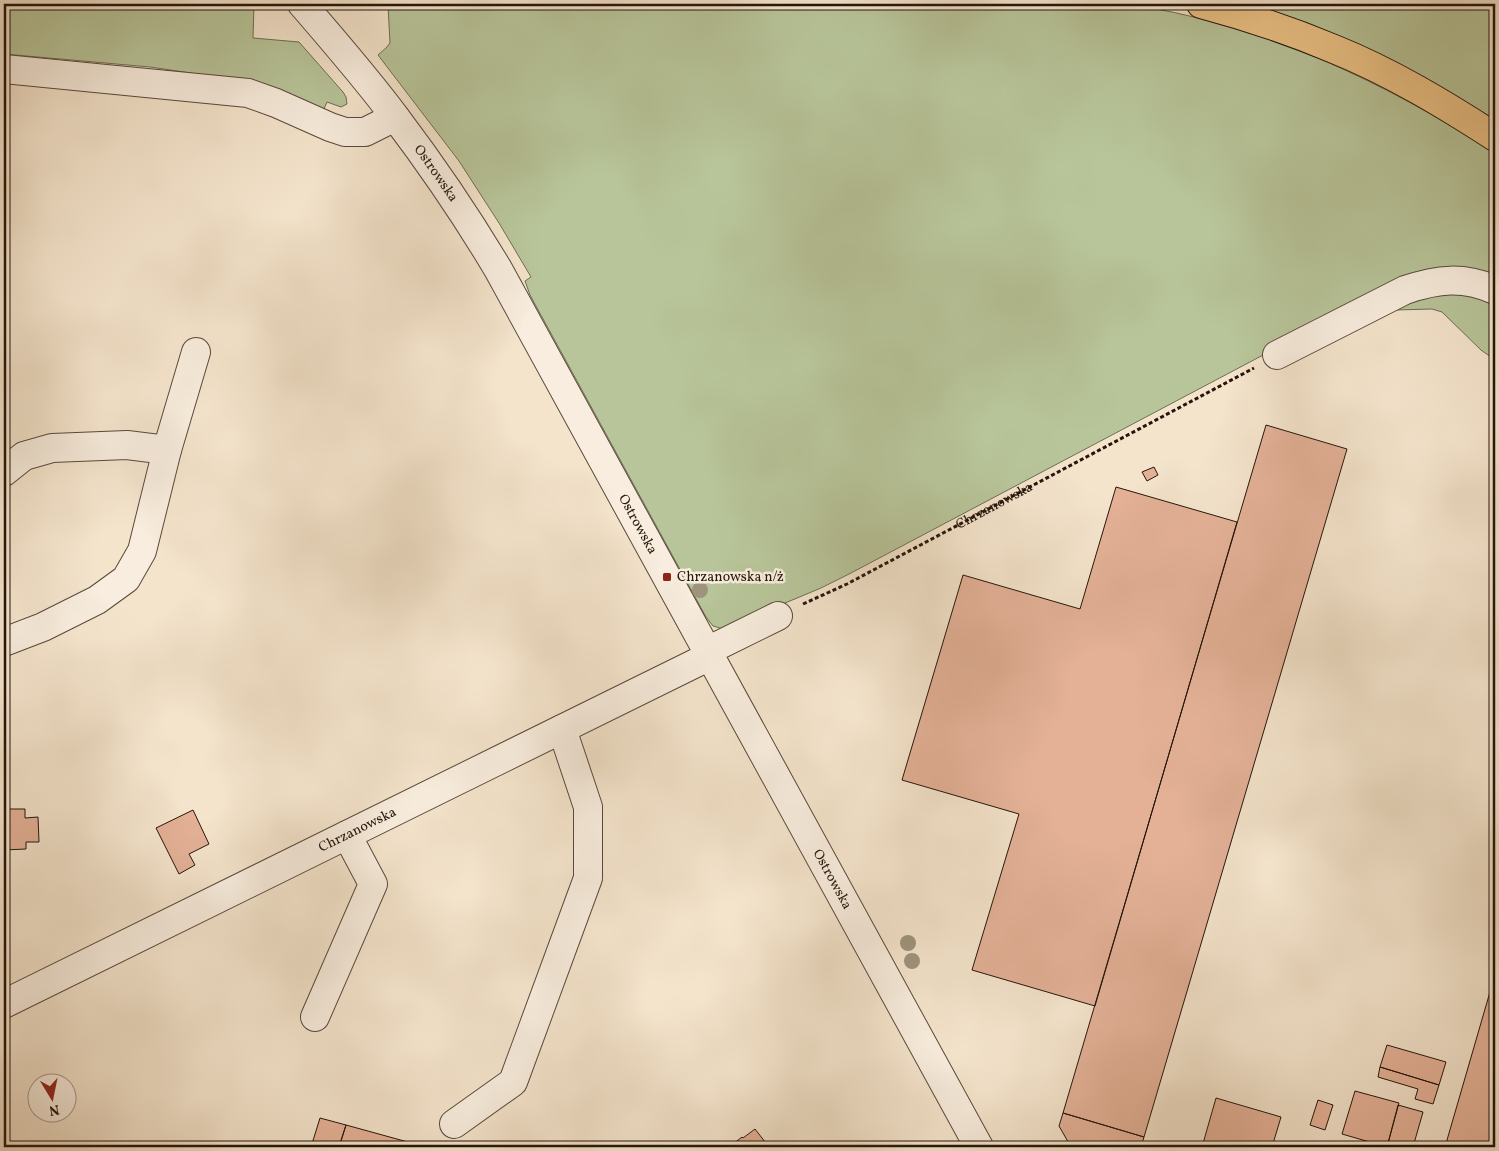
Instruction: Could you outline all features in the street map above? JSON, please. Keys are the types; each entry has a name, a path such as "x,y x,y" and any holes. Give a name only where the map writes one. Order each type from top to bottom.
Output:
{"highway":[{"path":"1201,4 1253,19 1352,57 1434,100 1495,137"}],"street":[{"name":"Ostrowska","path":"305,8 395,116 477,234 498,269 979,1147"},
{"path":"4,69 248,93 345,132 365,132 395,116"},
{"path":"1277,355 1405,290 1419,285 1460,280 1495,290"},
{"path":"4,642 43,627 97,600 126,578 142,551 196,352"},
{"path":"4,472 24,456 52,448 127,445 168,450"},
{"name":"Chrzanowska","path":"7,996 347,835 562,729 778,616"},
{"path":"454,1124 513,1082 588,878 588,807 562,729"},
{"path":"316,1017 373,884 347,835"}],"path":[{"name":"Chrzanowska","path":"778,616 847,584 1277,355"}],"green space":[{"path":"4,4 254,4 253,38 299,42 343,92 347,104 341,107 327,102 323,111 265,84 150,67 4,54"},
{"path":"333,4 1125,4 1175,13 1224,25 1318,58 1409,102 1495,153 1495,280 1388,289 851,573 821,588 723,629 713,626 706,617 530,295 525,281 531,277 499,223 459,161 378,55 390,43 388,5"},
{"path":"1244,4 1495,4 1495,124"},
{"path":"1432,290 1495,299 1495,360 1481,350 1442,312 1432,309 1396,310"}],"building":[{"path":"1266,425 1347,449 1144,1137 1063,1113"},
{"path":"1154,467 1158,475 1147,481 1142,472"},
{"path":"1116,487 1237,522 1095,1006 972,970 1019,814 902,780 963,575 1080,609"},
{"path":"4,809 25,809 25,818 38,817 39,842 26,842 26,849 4,850"},
{"path":"193,810 209,844 189,854 195,865 179,874 156,828"},
{"path":"1492,985 1495,986 1495,1147 1445,1147"},
{"path":"1387,1045 1446,1062 1439,1085 1380,1067"},
{"path":"1380,1067 1439,1085 1433,1104 1415,1099 1418,1089 1378,1077"},
{"path":"1355,1091 1399,1103 1387,1147 1342,1134"},
{"path":"1216,1098 1281,1117 1272,1147 1202,1147"},
{"path":"1318,1100 1333,1105 1325,1130 1310,1125"},
{"path":"1398,1105 1423,1112 1413,1147 1387,1147"},
{"path":"1063,1113 1144,1137 1141,1147 1071,1147 1059,1126"},
{"path":"320,1118 346,1125 339,1147 311,1147"},
{"path":"346,1125 426,1147 339,1147"},
{"path":"755,1129 769,1147 729,1147 742,1137"}],"place":[{"name":"Chrzanowska n/ż","path":"667,577"}]}
